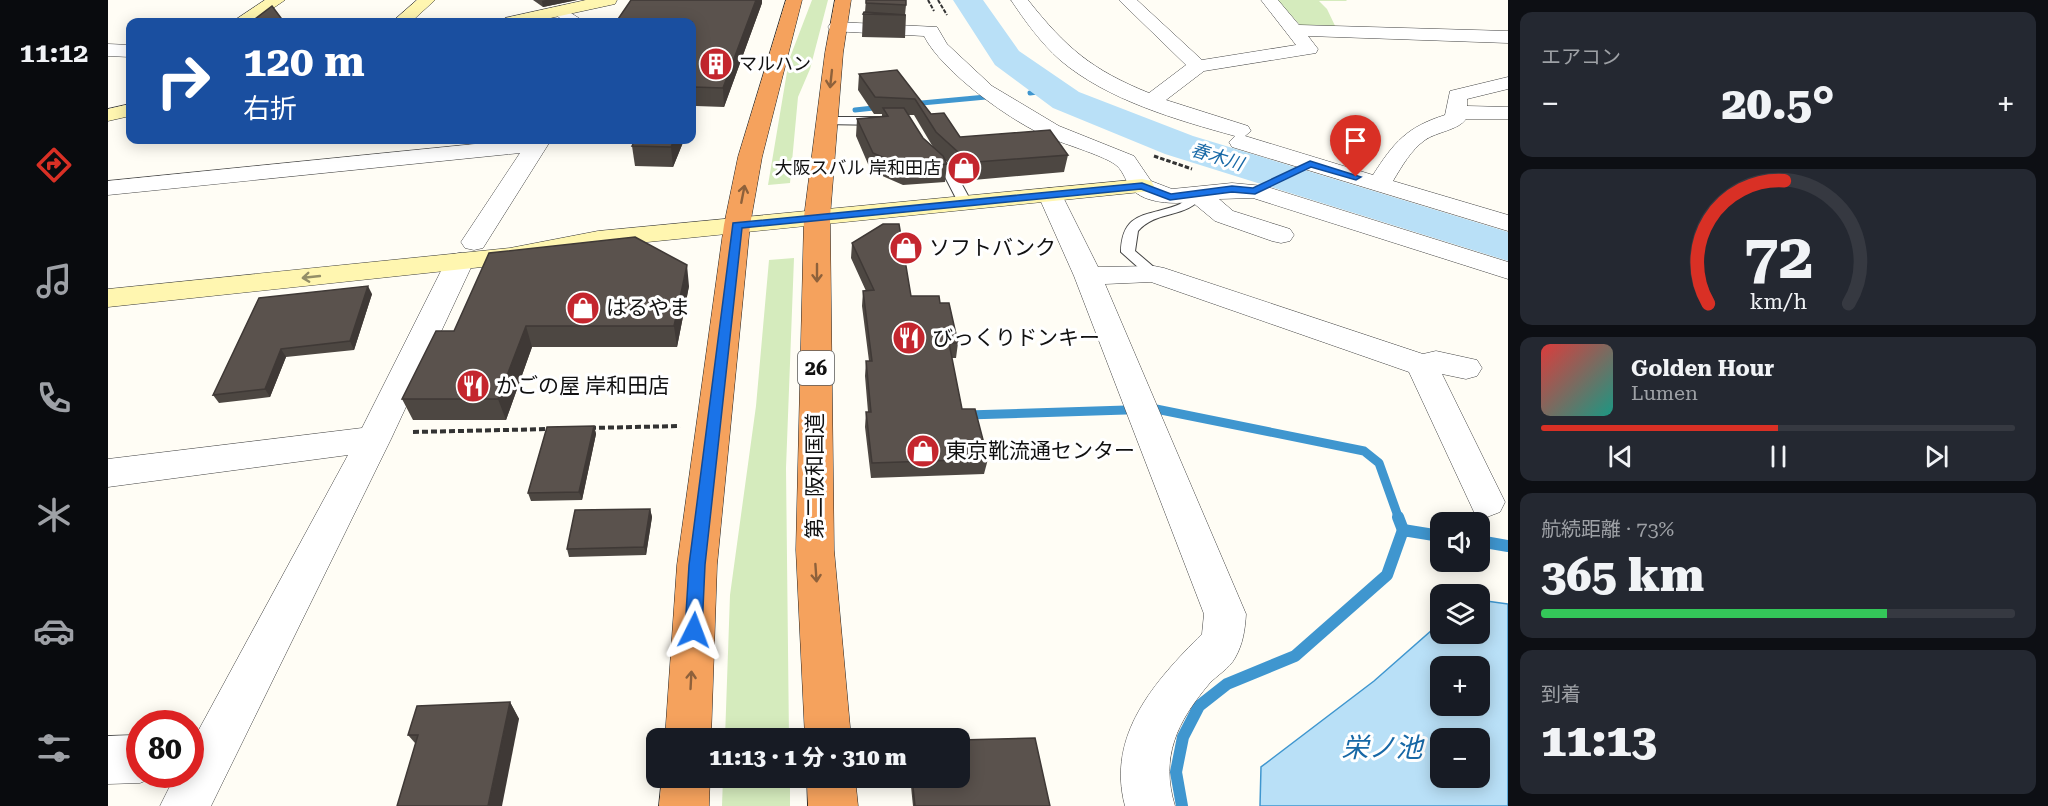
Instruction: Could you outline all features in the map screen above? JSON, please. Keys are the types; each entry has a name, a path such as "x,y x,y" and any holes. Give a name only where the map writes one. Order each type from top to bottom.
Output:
{"highway":[{"path":"689,728 697,565 737,225 750,157 782,36 794,0"},
{"name":"第二阪和国道","path":"827,728 815,550 817,217 840,14"},
{"path":"684,806 685,788"},
{"path":"832,788 833,806"}],"street":[{"path":"248,18 277,0"},
{"path":"406,18 427,0"},
{"path":"529,18 609,0"},
{"path":"1019,0 1067,56 1086,70 1306,165 1379,184 1508,223"},
{"path":"1127,0 1198,66"},
{"path":"1153,100 1198,66 1309,49 1269,0"},
{"path":"560,11 570,18"},
{"path":"840,14 931,31 939,48 985,90 1051,131 1126,161 1142,186"},
{"path":"1294,30 1508,37"},
{"path":"108,50 126,51"},
{"path":"1379,184 1405,142 1428,127 1455,118 1457,95 1505,87"},
{"path":"108,115 126,111"},
{"path":"1456,112 1508,112"},
{"path":"332,166 356,144"},
{"path":"108,188 332,166 521,144"},
{"path":"204,751 374,439 467,251 537,144"},
{"path":"1259,189 1306,165"},
{"path":"108,279 467,251 510,256 598,239 1142,186 1170,197 1232,189 1259,189 1508,271"},
{"path":"1198,194 1224,216 1281,235"},
{"path":"1050,195 1088,276 1225,614 1220,644 1194,670 1166,706 1147,744 1144,792 1150,806"},
{"path":"108,298 467,251"},
{"path":"1088,276 1154,274 1422,365 1436,362 1466,368"},
{"path":"1422,365 1490,486"},
{"path":"108,473 374,439"},
{"path":"108,760 126,759"},
{"path":"185,806 191,788"}],"lane":[{"path":"827,121 897,120"},
{"path":"922,144 927,152 948,171 965,203"},
{"path":"1154,274 1128,252 1126,240 1136,226 1152,214 1186,207 1198,194"}],"path":[{"path":"580,428 680,426"},
{"path":"374,439 399,432 557,429"}],"green space":[{"path":"812,0 828,0 810,69 798,97 790,183 768,185 789,60"},
{"path":"1277,0 1347,1 1319,1 1327,9 1337,30 1300,25"},
{"path":"794,258 786,468 789,728 725,728 730,595 756,406 769,260"},
{"path":"723,788 790,788 790,806 722,806"}],"water":[{"name":"栄ノ池","path":"1490,602 1508,604 1508,806 1260,806 1261,767 1374,681 1430,632 1430,644 1490,644"}],"building":[{"name":"マルハン","path":"631,0 756,0 723,88 696,87 696,18 619,18"},
{"path":"866,0 906,0 906,5 866,3"},
{"path":"272,6 281,18 256,18"},
{"path":"864,12 906,15 863,14"},
{"path":"897,70 931,114 944,113 960,137 1050,130 1068,155 964,163 958,152 936,132 915,99 875,97 859,74"},
{"path":"883,108 904,108 923,138 943,156 947,164 905,167 873,153 857,119 888,116"},
{"path":"633,144 672,144 671,147 632,146"},
{"path":"883,224 899,224 911,296 939,296 940,303 949,303 958,343 949,343 962,409 975,409 988,459 872,463 866,412 871,412 866,361 872,361 863,291 874,290 852,243"},
{"path":"635,237 687,265 674,326 526,326 498,399 402,399 436,331 454,331 489,253"},
{"path":"368,286 350,341 281,349 265,389 213,395 259,298"},
{"path":"594,426 579,492 528,493 547,427"},
{"path":"650,509 644,547 567,549 575,510"},
{"path":"510,702 488,806 397,806 418,735 408,735 417,706"},
{"path":"1035,738 1050,806 915,806 913,788 970,788 970,740"}],"waterway":[{"name":"春木川","path":"968,0 1007,58 1066,100 1179,145 1508,247"},
{"path":"1030,93 1052,90"},
{"path":"911,104 986,97"},
{"path":"855,110 883,107"},
{"path":"1156,409 1364,451 1379,463 1399,519"},
{"path":"967,415 1126,410"},
{"path":"1398,517 1403,530"},
{"path":"1182,806 1176,772 1183,737 1199,706 1227,684 1295,656 1387,575 1403,530"},
{"path":"1403,530 1430,534"},
{"path":"1490,543 1508,546"}],"place":[{"name":"マルハン","path":"716,64"},
{"name":"大阪スバル 岸和田店","path":"964,168"},
{"name":"ソフトバンク","path":"906,248"},
{"name":"はるやま","path":"583,308"},
{"name":"びっくりドンキー","path":"909,338"},
{"name":"かごの屋 岸和田店","path":"473,386"},
{"name":"東京靴流通センター","path":"923,451"}],"route":[{"path":"694,630 697,565 737,225 1142,186 1170,197 1232,189 1255,191 1310,164 1356,177"}]}
